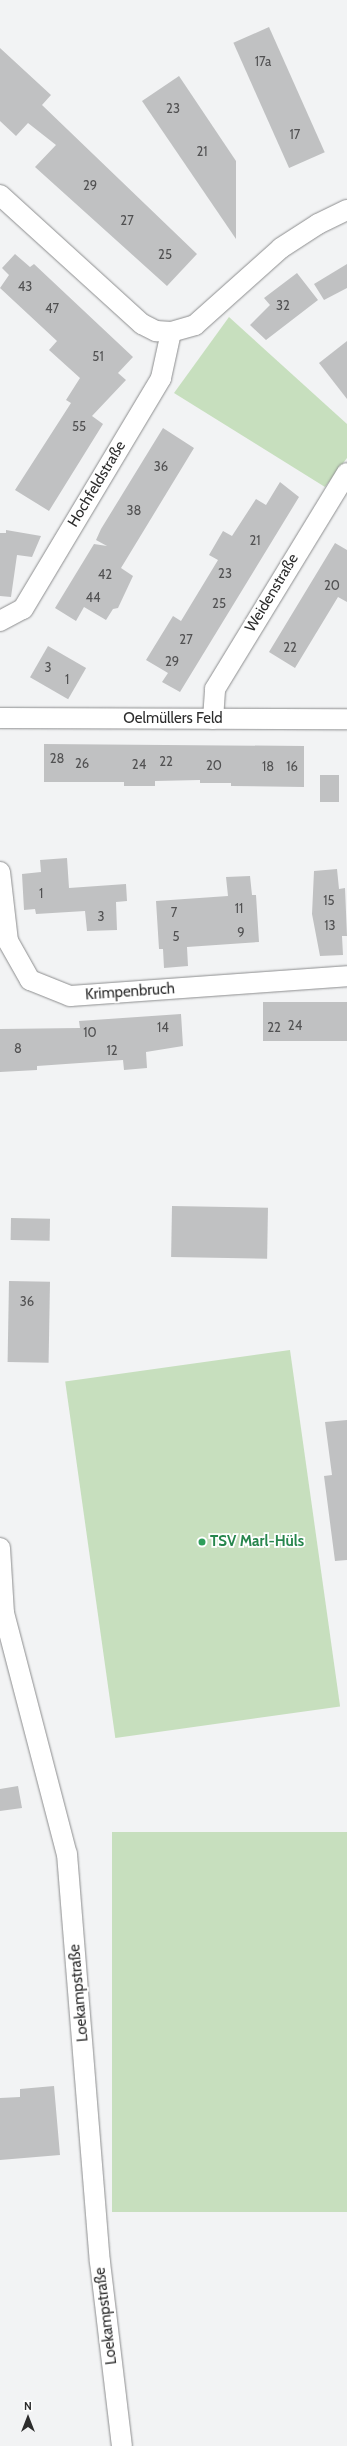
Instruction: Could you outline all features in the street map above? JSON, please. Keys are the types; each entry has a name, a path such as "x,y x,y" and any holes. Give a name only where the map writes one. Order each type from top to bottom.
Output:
{"street":[{"path":"0,195 142,324 156,331 171,332 195,325 281,248 318,224 347,210"},
{"name":"Hochfeldstraße","path":"0,621 23,609 161,378 171,332"},
{"name":"Weidenstraße","path":"213,719 215,689 347,473"},
{"name":"Oelmüllers Feld","path":"0,718 347,719"},
{"name":"Krimpenbruch","path":"0,872 8,941 30,980 70,996 347,976"},
{"name":"Loekampstraße","path":"0,1548 4,1613 67,1854 100,2262 122,2446"}],"green space":[{"path":"229,317 347,424 347,458 325,487 174,393"},
{"name":"TSV Marl-Hüls","path":"290,1350 340,1706 115,1738 65,1382"},
{"path":"112,1832 347,1832 347,2212 112,2212"}],"building":[{"path":"269,27 325,152 289,168 233,43"},
{"path":"0,48 51,95 42,105 197,254 167,286 35,167 56,145 28,123 16,136 0,121"},
{"path":"179,76 236,161 236,239 142,101"},
{"path":"15,254 30,267 34,264 133,357 118,373 126,380 92,416 103,424 49,511 15,490 71,403 66,400 80,378 49,350 57,341 0,288 9,275 2,268"},
{"path":"347,264 347,288 324,300 314,284"},
{"path":"297,273 318,300 266,340 250,325 270,305 264,298"},
{"path":"347,341 347,399 319,363"},
{"path":"163,428 194,448 121,568 133,576 118,608 113,609 106,620 84,607 76,621 55,608 94,544 107,546 96,540 101,529"},
{"path":"280,482 299,497 180,692 162,682 168,673 146,660 173,616 181,621 218,560 209,555 223,531 232,536 256,499 266,505"},
{"path":"6,530 41,536 32,557 17,555 11,597 0,596 0,533 6,533"},
{"path":"335,543 347,550 347,602 338,597 295,668 269,652"},
{"path":"48,646 86,668 68,699 30,677"},
{"path":"44,744 304,746 304,787 231,786 231,783 200,783 200,780 155,781 155,786 124,786 124,782 44,782"},
{"path":"320,775 339,775 339,802 320,802"},
{"path":"67,858 69,888 126,884 127,901 116,902 117,930 87,931 85,911 36,914 35,909 24,910 22,874 41,872 40,860"},
{"path":"337,869 339,889 345,888 347,936 342,936 343,955 320,956 312,914 314,871"},
{"path":"250,876 252,895 256,895 259,942 187,947 188,966 164,968 163,949 159,949 156,901 228,896 226,877"},
{"path":"263,1002 347,1002 347,1041 263,1041"},
{"path":"181,1014 183,1046 146,1052 147,1068 124,1070 123,1060 37,1066 37,1070 0,1072 0,1029 80,1028 79,1021"},
{"path":"172,1206 268,1208 267,1259 171,1257"},
{"path":"11,1218 50,1219 50,1241 11,1240"},
{"path":"9,1281 50,1282 49,1363 8,1362"},
{"path":"347,1420 347,1560 335,1561 324,1476 332,1475 325,1422"},
{"path":"18,1786 22,1808 0,1811 0,1789"},
{"path":"54,2086 60,2155 0,2160 0,2098 20,2097 20,2089"}],"place":[{"name":"TSV Marl-Hüls","path":"202,1542"}]}
